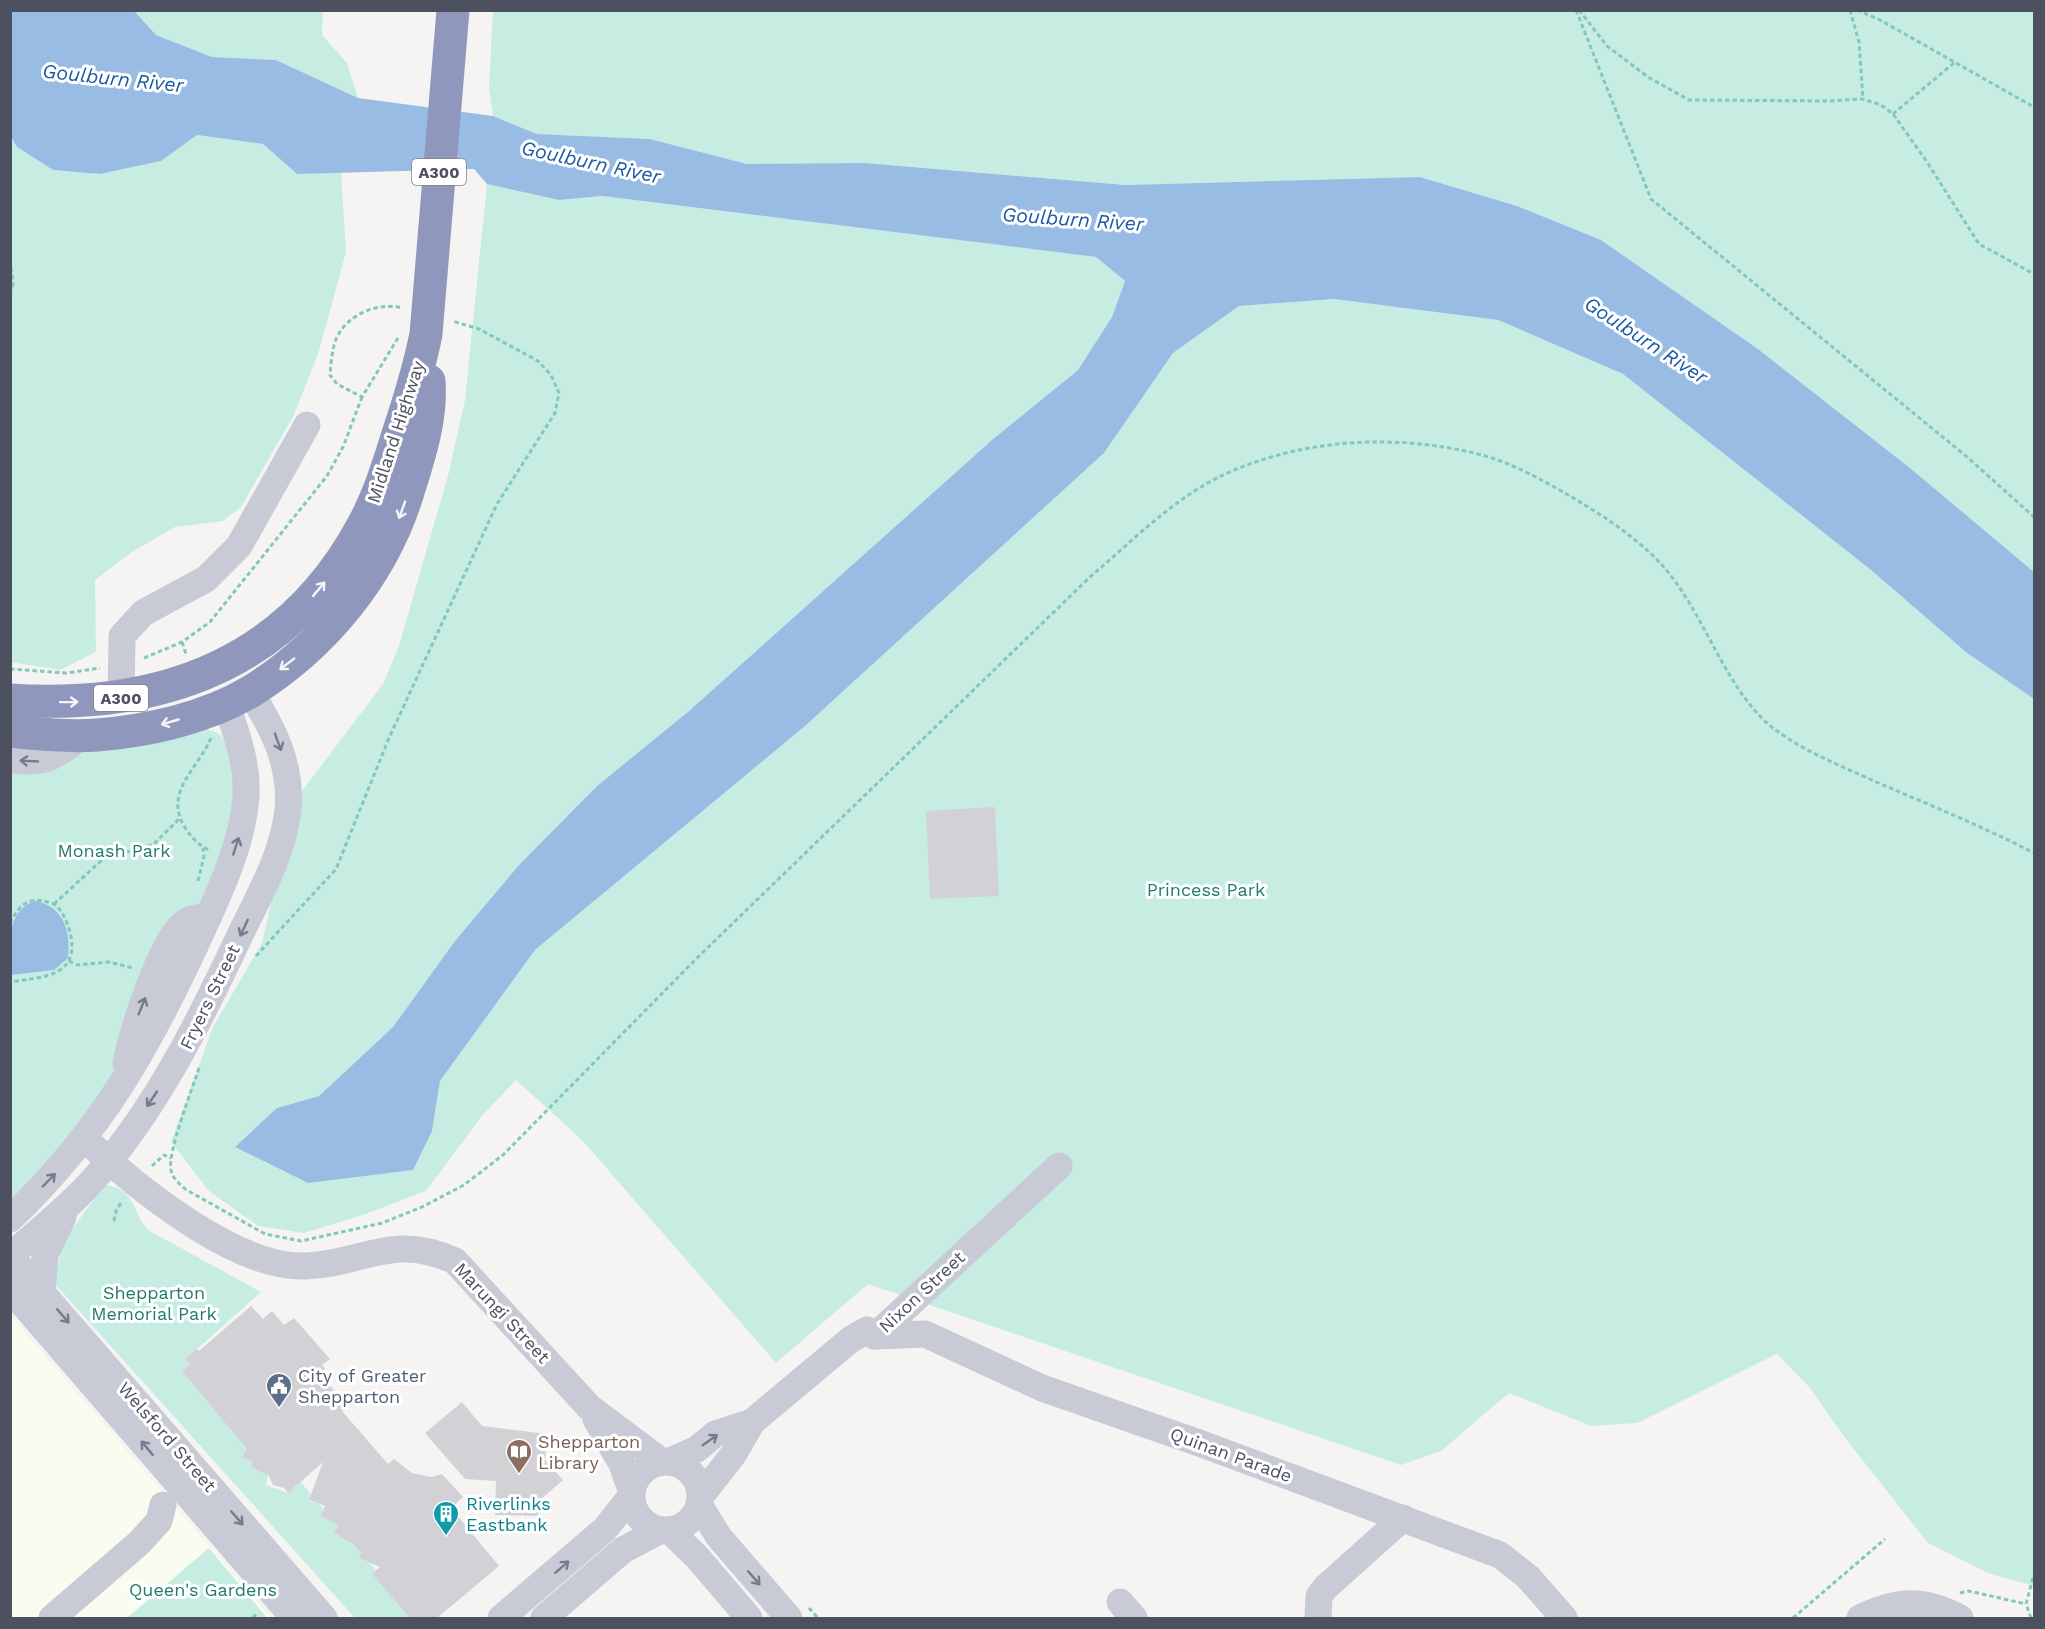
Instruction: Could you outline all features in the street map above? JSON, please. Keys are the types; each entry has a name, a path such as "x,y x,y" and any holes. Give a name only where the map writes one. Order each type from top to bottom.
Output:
{"highway":[{"name":"A300","path":"422,324 453,10"},
{"name":"Midland Highway","path":"10,700 67,702 121,698 159,690 226,665 268,636 311,599 344,557 362,527 387,470 418,375 422,324"},
{"name":"Midland Highway","path":"10,731 82,736 162,724 238,697 293,659 330,625 356,596 394,531 413,476 426,426 430,395 422,324"},
{"path":"226,665 238,697"}],"street":[{"path":"121,698 122,636 143,613 206,579 239,546 307,424"},
{"name":"Fryers Street","path":"10,1219 85,1139 123,1083 166,1006 209,916 237,845 246,795 238,697"},
{"name":"Fryers Street","path":"10,1256 69,1205 108,1162 179,1060 269,875 283,839 288,809 287,778 283,756 272,725 238,697"},
{"path":"10,760 35,762 46,760 82,736"},
{"path":"123,1083 134,1027 155,975 178,929 185,922 209,916"},
{"name":"Marungi Street","path":"85,1139 108,1162 176,1213 263,1261 282,1266 308,1266 404,1247 443,1255 455,1261 589,1407 666,1461"},
{"name":"Nixon Street","path":"700,1501 733,1455 752,1422 850,1340 867,1330 875,1336 1059,1166"},
{"path":"42,1292 45,1255 69,1205"},
{"name":"Welsford Street","path":"10,1256 42,1292 182,1490 324,1618"},
{"name":"Welsford Street","path":"10,1289 294,1618"},
{"name":"Quinan Parade","path":"875,1336 925,1334 1042,1388 1500,1555 1514,1563 1564,1618"},
{"name":"Marungi Street","path":"589,1407 622,1464 631,1493"},
{"name":"Nixon Street","path":"666,1461 697,1449 715,1434 752,1422"},
{"path":"501,1618 605,1530 631,1493 642,1471 666,1461 688,1470 695,1478 700,1501 719,1537 789,1618"},
{"path":"52,1618 139,1543 182,1490"},
{"path":"631,1493 632,1506 643,1522 665,1530 697,1557 749,1618"},
{"path":"536,1589 549,1614 623,1550 688,1522 700,1501"},
{"path":"1318,1618 1319,1596 1326,1587 1403,1518"},
{"path":"1860,1618 1895,1604 1924,1604 1951,1613"}],"path":[{"path":"1578,10 1607,46 1648,77 1689,100 1829,101 1863,99 1881,105 1893,114 1979,244 2034,274"},
{"path":"1578,10 1651,199 1966,456 2034,518"},
{"path":"1850,10 1859,42 1863,99"},
{"path":"1857,10 1880,20 2034,107"},
{"path":"1893,114 1955,62"},
{"path":"10,260 13,284 10,294"},
{"path":"252,960 336,869 389,738 497,504 555,413 559,393 551,375 538,361 479,329 422,324 396,307 371,308 348,323 337,337 330,375 337,384 362,397 422,324"},
{"path":"200,1067 180,1127 170,1169 175,1179 185,1189 265,1234 301,1241 320,1239 382,1222 445,1197 503,1155 696,959 1090,578 1144,530 1198,489 1221,476 1283,454 1331,445 1386,441 1458,450 1502,462 1551,485 1627,533 1660,562 1681,588 1704,624 1741,693 1772,727 1812,753 2034,853"},
{"path":"10,669 67,673"},
{"path":"203,848 190,836 180,818 176,799 187,776 203,757 212,735"},
{"path":"54,904 102,860 154,844 180,818"},
{"path":"10,923 15,913 29,900 37,899 54,904 68,926 72,949 69,961 57,973 46,977 10,982"},
{"path":"69,961 78,965 109,962 155,975"},
{"path":"1793,1618 1885,1539"},
{"path":"2031,1618 2026,1604 2034,1574"},
{"path":"1951,1613 1953,1597 1969,1591 2026,1604"},
{"path":"253,1618 257,1613"}],"shaded area":[{"path":"10,1311 13,1319 271,1618 11,1618"}],"green space":[{"path":"102,11 323,11 322,35 347,63 358,98 276,60 212,57 156,35 134,12"},
{"path":"493,11 2034,11 2034,572 1910,468 1758,349 1601,240 1517,206 1420,177 1126,185 865,163 747,164 650,139 537,134 493,116 489,88"},
{"path":"197,135 263,144 297,174 341,171 346,252 319,351 294,415 241,507 223,521 175,527 132,552 95,580 96,652 60,670 11,662 10,137 17,147 53,170 100,174 161,161"},
{"name":"Princess Park","path":"487,184 559,200 602,196 1096,257 1125,281 1112,317 1078,370 992,440 689,711 597,786 519,865 455,941 393,1027 319,1096 277,1108 236,1147 308,1183 432,1131 440,1081 535,950 805,726 1104,453 1173,353 1239,306 1334,299 1498,320 1623,374 1871,570 1967,653 2034,699 2034,1586 1988,1573 1928,1543 1845,1438 1810,1388 1777,1354 1637,1423 1591,1426 1509,1393 1441,1451 1401,1465 868,1284 776,1363 582,1140 516,1080 482,1116 426,1191 360,1216 304,1233 258,1226 209,1191 171,1142 213,1027 262,943 293,803 383,684 399,646 449,472 465,400"},
{"name":"Monash Park","path":"203,728 216,732 226,741 234,758 232,830 186,941 95,1106 59,1153 11,1201 11,744"},
{"name":"Shepparton Memorial Park","path":"104,1185 114,1186 127,1195 148,1230 261,1292 186,1359 190,1364 182,1371 249,1444 243,1457 253,1462 251,1467 268,1475 266,1485 288,1493 301,1482 311,1495 309,1501 319,1504 338,1525 334,1533 353,1544 361,1553 359,1558 370,1563 376,1570 373,1574 410,1618 355,1618 54,1283 63,1242"},
{"name":"Queen's Gardens","path":"209,1548 267,1618 127,1618"}],"water":[{"name":"Goulburn River","path":"10,11 135,12 156,35 212,57 276,60 358,98 493,116 537,134 650,139 747,164 865,163 1126,185 1420,177 1517,206 1601,240 1758,349 1910,468 2034,572 2034,699 1967,653 1871,570 1623,374 1498,320 1334,299 1239,306 1173,353 1104,453 805,726 535,950 440,1081 432,1131 413,1170 308,1183 235,1147 277,1108 319,1096 393,1027 455,941 519,865 597,786 689,711 992,440 1078,370 1112,317 1125,281 1096,257 602,196 559,200 487,184 474,169 297,174 263,144 197,135 161,161 100,174 53,170 17,147 11,137"},
{"path":"35,901 53,908 64,922 69,948 68,958 54,970 11,975 10,943 14,922 18,913 25,906"}],"building":[{"path":"995,807 999,896 930,899 926,811"},
{"path":"251,1306 263,1319 272,1311 284,1325 294,1318 330,1359 322,1365 325,1369 320,1374 348,1407 342,1411 388,1464 394,1459 412,1473 431,1477 442,1474 463,1497 451,1508 499,1566 437,1618 410,1618 372,1574 380,1567 359,1558 361,1553 353,1544 334,1533 338,1525 321,1516 325,1506 309,1500 323,1462 288,1493 284,1488 273,1485 268,1475 251,1467 253,1462 242,1457 247,1449 182,1371 190,1364 185,1359 197,1349 199,1351"},
{"path":"462,1402 482,1426 547,1434 545,1460 563,1480 540,1500 538,1516 495,1515 496,1481 465,1479 425,1433"}],"place":[{"name":"City of Greater Shepparton","path":"279,1409"},
{"name":"Shepparton Library","path":"519,1475"},
{"name":"Riverlinks Eastbank","path":"446,1537"}]}
